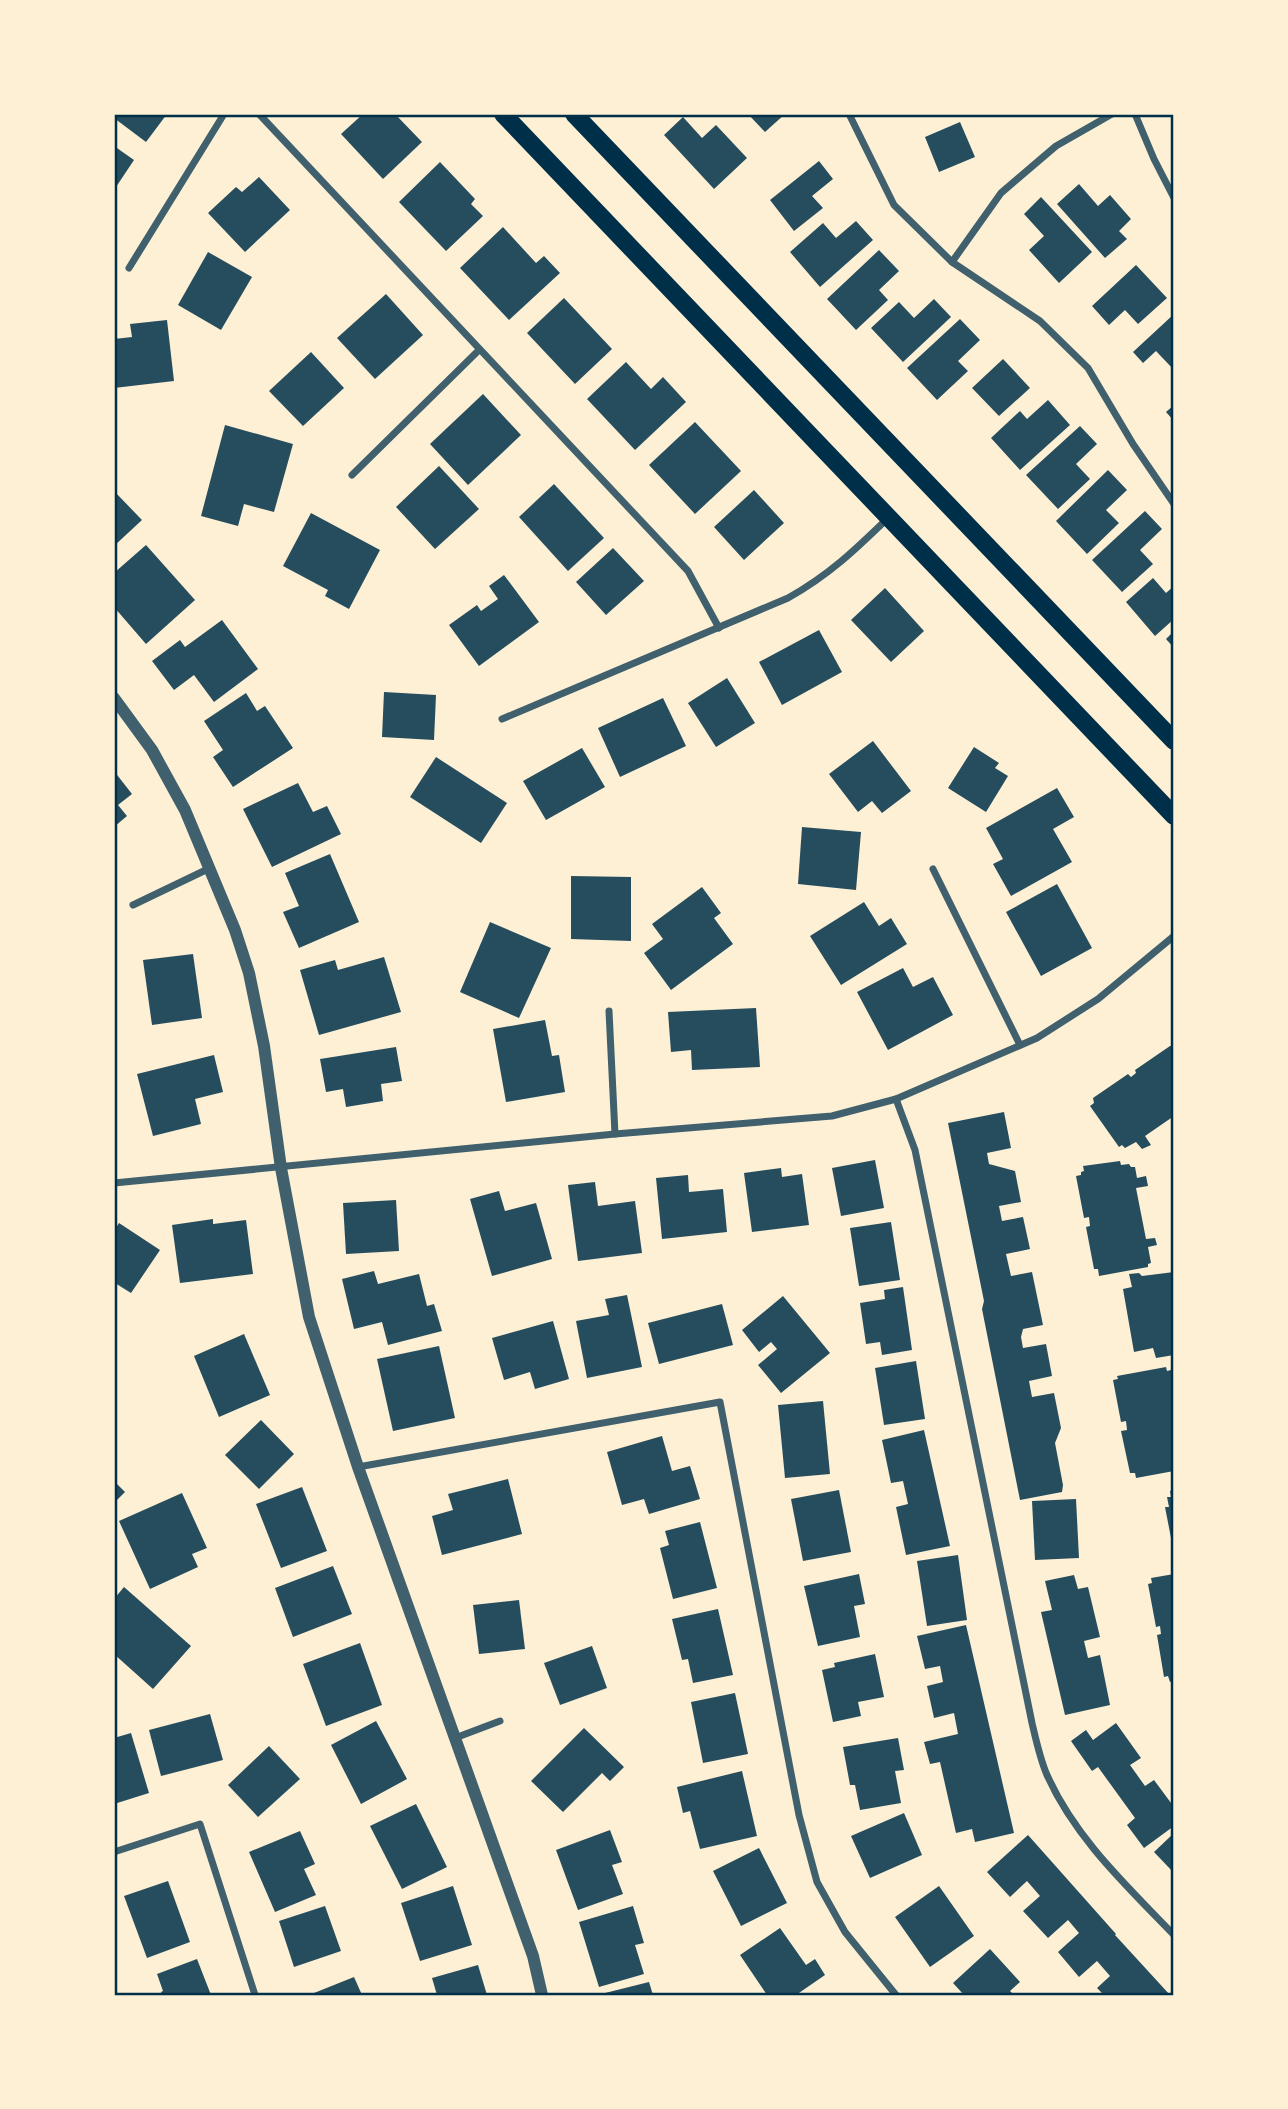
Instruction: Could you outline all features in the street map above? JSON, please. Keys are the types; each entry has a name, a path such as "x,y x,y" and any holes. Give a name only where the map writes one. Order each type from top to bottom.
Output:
{"main road":[{"path":"503,114 1174,816"},
{"path":"574,114 1174,741"}],"street":[{"path":"129,268 224,114"},
{"path":"259,114 688,570 719,628"},
{"path":"849,114 894,205 952,262 1040,321 1088,368 1133,444 1174,504"},
{"path":"952,262 1001,193 1056,146 1112,114"},
{"path":"1135,114 1174,198"},
{"path":"352,475 479,350"},
{"path":"502,719 788,598 815,583 844,561 889,518"},
{"path":"114,698 152,750 185,810 235,930 249,973 264,1046 281,1168 309,1317 358,1467 533,1956 542,1995"},
{"path":"134,905 209,868"},
{"path":"933,869 1020,1045"},
{"path":"114,1183 615,1134 832,1116 896,1099 1037,1038 1098,999 1174,936"},
{"path":"609,1011 615,1134"},
{"path":"896,1099 915,1150 1032,1723 1046,1774 1073,1821 1101,1858 1174,1935"},
{"path":"358,1467 720,1402 799,1815 817,1882 845,1932 896,1995"},
{"path":"455,1738 500,1721"},
{"path":"114,1852 200,1824 255,1995"}],"building":[{"path":"114,114 167,114 146,142 114,118"},
{"path":"363,114 395,114 422,142 383,179 341,134"},
{"path":"748,114 785,114 765,132"},
{"path":"683,117 702,138 716,125 747,158 714,189 664,135"},
{"path":"960,122 975,157 939,172 925,137"},
{"path":"114,146 134,160 114,190"},
{"path":"819,161 833,179 812,196 823,208 794,231 770,200"},
{"path":"440,162 475,199 471,204 483,216 446,251 399,202"},
{"path":"259,177 290,210 245,252 208,213 236,187 242,192"},
{"path":"1079,184 1098,206 1110,195 1131,219 1119,231 1127,239 1105,258 1057,204"},
{"path":"1041,197 1092,252 1059,283 1029,250 1044,236 1024,214"},
{"path":"856,221 873,240 820,287 790,252 823,223 836,238"},
{"path":"503,227 536,263 544,256 560,273 509,320 460,268"},
{"path":"879,250 899,271 879,290 888,300 856,330 827,299"},
{"path":"208,252 252,277 221,330 178,305"},
{"path":"1136,265 1167,298 1138,324 1125,310 1109,325 1092,306"},
{"path":"386,294 423,335 375,379 337,338"},
{"path":"564,298 612,349 575,384 527,333"},
{"path":"934,299 951,317 903,362 871,328 899,302 914,318"},
{"path":"1174,314 1174,370 1156,351 1143,363 1133,352"},
{"path":"960,319 980,340 958,361 968,371 937,400 907,368"},
{"path":"167,320 174,381 114,388 114,339 132,337 130,324"},
{"path":"311,352 344,388 303,426 269,391"},
{"path":"1003,359 1030,388 999,416 972,388"},
{"path":"626,362 651,389 663,377 686,402 635,450 587,399"},
{"path":"483,394 521,435 468,485 430,444"},
{"path":"1048,400 1070,425 1020,470 991,438 1020,411 1027,419"},
{"path":"1174,405 1174,421 1166,412"},
{"path":"695,422 741,471 695,514 649,465"},
{"path":"225,425 293,444 274,512 244,504 238,526 201,516"},
{"path":"1080,426 1097,444 1076,464 1090,479 1058,509 1026,475"},
{"path":"439,466 479,509 435,549 396,507"},
{"path":"1108,470 1127,490 1106,510 1119,523 1087,554 1056,521"},
{"path":"554,484 604,538 568,571 519,517"},
{"path":"754,490 784,523 744,560 714,527"},
{"path":"114,491 142,520 114,546"},
{"path":"1145,511 1162,529 1140,550 1153,564 1122,592 1092,560"},
{"path":"311,513 380,550 349,609 325,596 328,590 283,566"},
{"path":"146,545 195,600 146,644 114,607 114,573"},
{"path":"613,548 644,581 606,615 576,582"},
{"path":"504,575 539,622 479,666 449,625 477,605 481,611 498,599 489,586"},
{"path":"1153,578 1166,593 1174,586 1174,619 1155,636 1126,602"},
{"path":"885,588 924,631 891,662 851,620"},
{"path":"222,620 258,669 214,702 194,675 174,690 152,661 180,640 185,647"},
{"path":"819,630 842,672 782,705 759,662"},
{"path":"1174,631 1174,648 1166,639"},
{"path":"727,678 755,723 716,747 688,703"},
{"path":"384,692 436,695 434,740 382,737"},
{"path":"246,693 257,711 265,706 293,748 233,787 213,757 223,750 204,721"},
{"path":"663,698 686,746 620,777 598,728"},
{"path":"873,741 911,791 882,813 872,801 858,812 829,774"},
{"path":"974,747 999,763 995,768 1008,776 986,812 948,788"},
{"path":"582,748 605,787 546,820 523,781"},
{"path":"436,757 507,803 481,843 410,797"},
{"path":"114,771 132,794 118,805 127,816 114,827"},
{"path":"298,783 313,812 327,806 341,834 272,867 243,809"},
{"path":"1057,788 1074,817 1053,829 1072,862 1011,896 993,864 1003,859 986,828"},
{"path":"802,827 861,832 856,890 798,884"},
{"path":"330,854 359,922 299,948 283,912 299,906 285,873"},
{"path":"571,876 631,877 631,941 571,939"},
{"path":"1057,884 1092,948 1041,976 1006,912"},
{"path":"702,887 721,913 714,918 733,944 671,990 644,953 663,939 652,924"},
{"path":"864,902 879,926 891,918 907,944 841,985 810,936"},
{"path":"490,922 551,948 519,1018 460,992"},
{"path":"193,954 202,1018 152,1025 143,960"},
{"path":"384,957 401,1012 319,1035 300,970 335,960 338,970"},
{"path":"903,968 913,987 933,977 953,1015 888,1050 857,992"},
{"path":"756,1008 760,1067 692,1070 691,1050 671,1052 668,1012"},
{"path":"545,1020 552,1056 559,1055 565,1092 506,1102 493,1029"},
{"path":"1174,1046 1174,1116 1145,1136 1151,1145 1142,1149 1136,1142 1125,1148 1122,1145 1119,1147 1090,1106 1094,1103 1093,1098 1128,1074 1131,1077 1136,1073 1135,1070"},
{"path":"396,1047 402,1081 381,1084 383,1101 346,1107 343,1089 326,1092 320,1059"},
{"path":"214,1055 223,1092 195,1099 201,1124 153,1136 137,1074"},
{"path":"1004,1112 1011,1148 987,1153 989,1164 1015,1171 1021,1202 999,1206 1002,1221 1023,1217 1030,1249 1006,1254 1011,1276 1032,1272 1043,1325 1023,1329 1023,1348 1046,1344 1052,1376 1029,1381 1032,1397 1054,1393 1061,1428 1055,1443 1062,1492 1020,1500 948,1123"},
{"path":"875,1160 884,1208 841,1216 832,1168"},
{"path":"1120,1161 1121,1165 1129,1164 1135,1167 1137,1178 1146,1176 1148,1186 1136,1188 1146,1239 1155,1238 1157,1245 1148,1247 1151,1263 1148,1267 1099,1276 1098,1269 1094,1269 1086,1227 1090,1226 1089,1217 1084,1218 1076,1176 1084,1171 1083,1166"},
{"path":"781,1168 782,1177 802,1174 809,1225 752,1232 744,1173"},
{"path":"688,1175 689,1192 723,1189 727,1232 662,1239 656,1178"},
{"path":"595,1182 598,1206 635,1201 642,1253 578,1261 568,1185"},
{"path":"499,1191 505,1211 536,1203 552,1259 492,1276 470,1199"},
{"path":"396,1200 399,1251 346,1254 343,1203"},
{"path":"213,1219 213,1224 246,1220 253,1274 180,1283 172,1225"},
{"path":"891,1222 900,1280 859,1286 850,1228"},
{"path":"119,1223 160,1250 131,1293 115,1283 114,1285 114,1231"},
{"path":"374,1271 378,1284 419,1274 427,1306 434,1304 442,1331 388,1345 382,1322 354,1329 342,1279"},
{"path":"1174,1272 1174,1355 1156,1358 1153,1348 1134,1352 1123,1289 1132,1287 1129,1274 1139,1273 1142,1276"},
{"path":"903,1287 912,1350 882,1355 880,1342 866,1344 860,1303 885,1299 884,1290"},
{"path":"627,1295 642,1367 587,1378 576,1321 609,1315 605,1299"},
{"path":"783,1296 830,1353 781,1393 758,1365 777,1349 771,1342 759,1352 742,1330"},
{"path":"722,1304 733,1345 659,1364 648,1323"},
{"path":"553,1321 569,1379 535,1389 530,1372 504,1380 492,1338"},
{"path":"244,1334 270,1395 219,1417 194,1356"},
{"path":"439,1346 455,1418 393,1431 377,1359"},
{"path":"916,1361 925,1419 884,1425 875,1368"},
{"path":"1166,1367 1167,1371 1171,1370 1174,1382 1174,1471 1136,1478 1135,1473 1130,1473 1121,1431 1127,1430 1126,1421 1121,1422 1113,1380 1118,1379 1117,1376"},
{"path":"823,1401 830,1474 785,1478 778,1405"},
{"path":"261,1420 294,1454 259,1489 225,1455"},
{"path":"924,1430 950,1546 906,1555 896,1507 908,1504 903,1481 891,1483 882,1440"},
{"path":"662,1436 672,1471 690,1466 700,1499 649,1514 644,1499 622,1505 607,1452"},
{"path":"508,1479 522,1534 442,1555 432,1516 453,1510 448,1494"},
{"path":"114,1481 125,1492 114,1503"},
{"path":"302,1487 327,1551 281,1568 256,1504"},
{"path":"839,1490 851,1552 803,1561 791,1499"},
{"path":"1174,1490 1174,1539 1171,1538 1165,1507 1169,1507 1167,1497 1171,1497 1170,1491"},
{"path":"182,1493 207,1548 192,1554 198,1567 150,1589 119,1521"},
{"path":"1076,1499 1079,1558 1035,1560 1032,1501"},
{"path":"700,1522 717,1588 673,1599 660,1548 669,1545 665,1531"},
{"path":"958,1555 967,1620 927,1626 917,1561"},
{"path":"333,1566 352,1614 293,1637 275,1588"},
{"path":"859,1574 865,1604 854,1606 860,1637 818,1646 804,1586"},
{"path":"1174,1574 1174,1681 1170,1682 1168,1676 1164,1677 1157,1635 1161,1634 1160,1626 1156,1627 1148,1584 1152,1583 1151,1578"},
{"path":"1074,1575 1078,1589 1088,1587 1100,1637 1084,1641 1088,1658 1100,1655 1110,1705 1065,1715 1041,1612 1052,1610 1045,1581"},
{"path":"124,1587 191,1646 153,1689 114,1654 114,1599"},
{"path":"519,1600 525,1649 479,1654 473,1605"},
{"path":"718,1609 733,1675 693,1683 688,1659 682,1660 672,1619"},
{"path":"966,1625 1014,1833 975,1842 972,1829 956,1833 940,1762 930,1764 924,1742 958,1734 954,1713 934,1718 927,1686 943,1682 940,1666 925,1669 917,1636"},
{"path":"360,1643 382,1705 326,1726 303,1664"},
{"path":"592,1646 607,1688 560,1705 544,1663"},
{"path":"875,1654 884,1697 858,1702 861,1716 833,1722 822,1670 835,1667 834,1663"},
{"path":"735,1693 748,1754 703,1763 691,1702"},
{"path":"210,1714 223,1760 161,1776 149,1730"},
{"path":"376,1721 407,1779 361,1804 331,1745"},
{"path":"1116,1723 1141,1758 1130,1765 1145,1786 1154,1780 1174,1807 1174,1826 1144,1848 1127,1825 1135,1818 1098,1767 1092,1771 1071,1741 1086,1730 1093,1740"},
{"path":"584,1728 624,1767 610,1781 602,1773 563,1812 531,1781"},
{"path":"131,1733 149,1793 114,1804 114,1738"},
{"path":"898,1738 904,1770 895,1771 901,1803 860,1810 855,1785 850,1785 843,1747"},
{"path":"269,1746 300,1779 258,1817 228,1785"},
{"path":"742,1771 757,1836 700,1849 690,1811 683,1813 677,1787"},
{"path":"416,1804 447,1867 402,1889 370,1826"},
{"path":"904,1813 922,1855 870,1878 851,1836"},
{"path":"610,1830 622,1862 612,1865 623,1894 578,1910 556,1850"},
{"path":"300,1831 315,1864 304,1869 316,1895 275,1912 249,1852"},
{"path":"1174,1833 1174,1873 1154,1852"},
{"path":"1028,1835 1170,1995 1104,1995 1097,1988 1110,1976 1097,1961 1079,1977 1058,1952 1079,1933 1068,1920 1048,1938 1023,1911 1040,1896 1027,1881 1010,1897 987,1872"},
{"path":"759,1848 787,1903 741,1926 713,1871"},
{"path":"168,1881 190,1942 147,1958 124,1896"},
{"path":"453,1886 472,1945 420,1961 401,1903"},
{"path":"939,1886 974,1936 930,1967 895,1917"},
{"path":"325,1906 341,1951 294,1967 279,1921"},
{"path":"633,1906 644,1943 635,1945 644,1974 599,1987 579,1922"},
{"path":"780,1928 806,1965 815,1959 825,1975 796,1995 767,1995 740,1955"},
{"path":"990,1949 1020,1982 1010,1991 1014,1995 964,1995 953,1983"},
{"path":"197,1959 211,1995 162,1995 157,1974"},
{"path":"478,1965 487,1995 437,1995 432,1978"},
{"path":"354,1977 362,1995 309,1995"},
{"path":"649,1982 653,1995 601,1994"}]}
